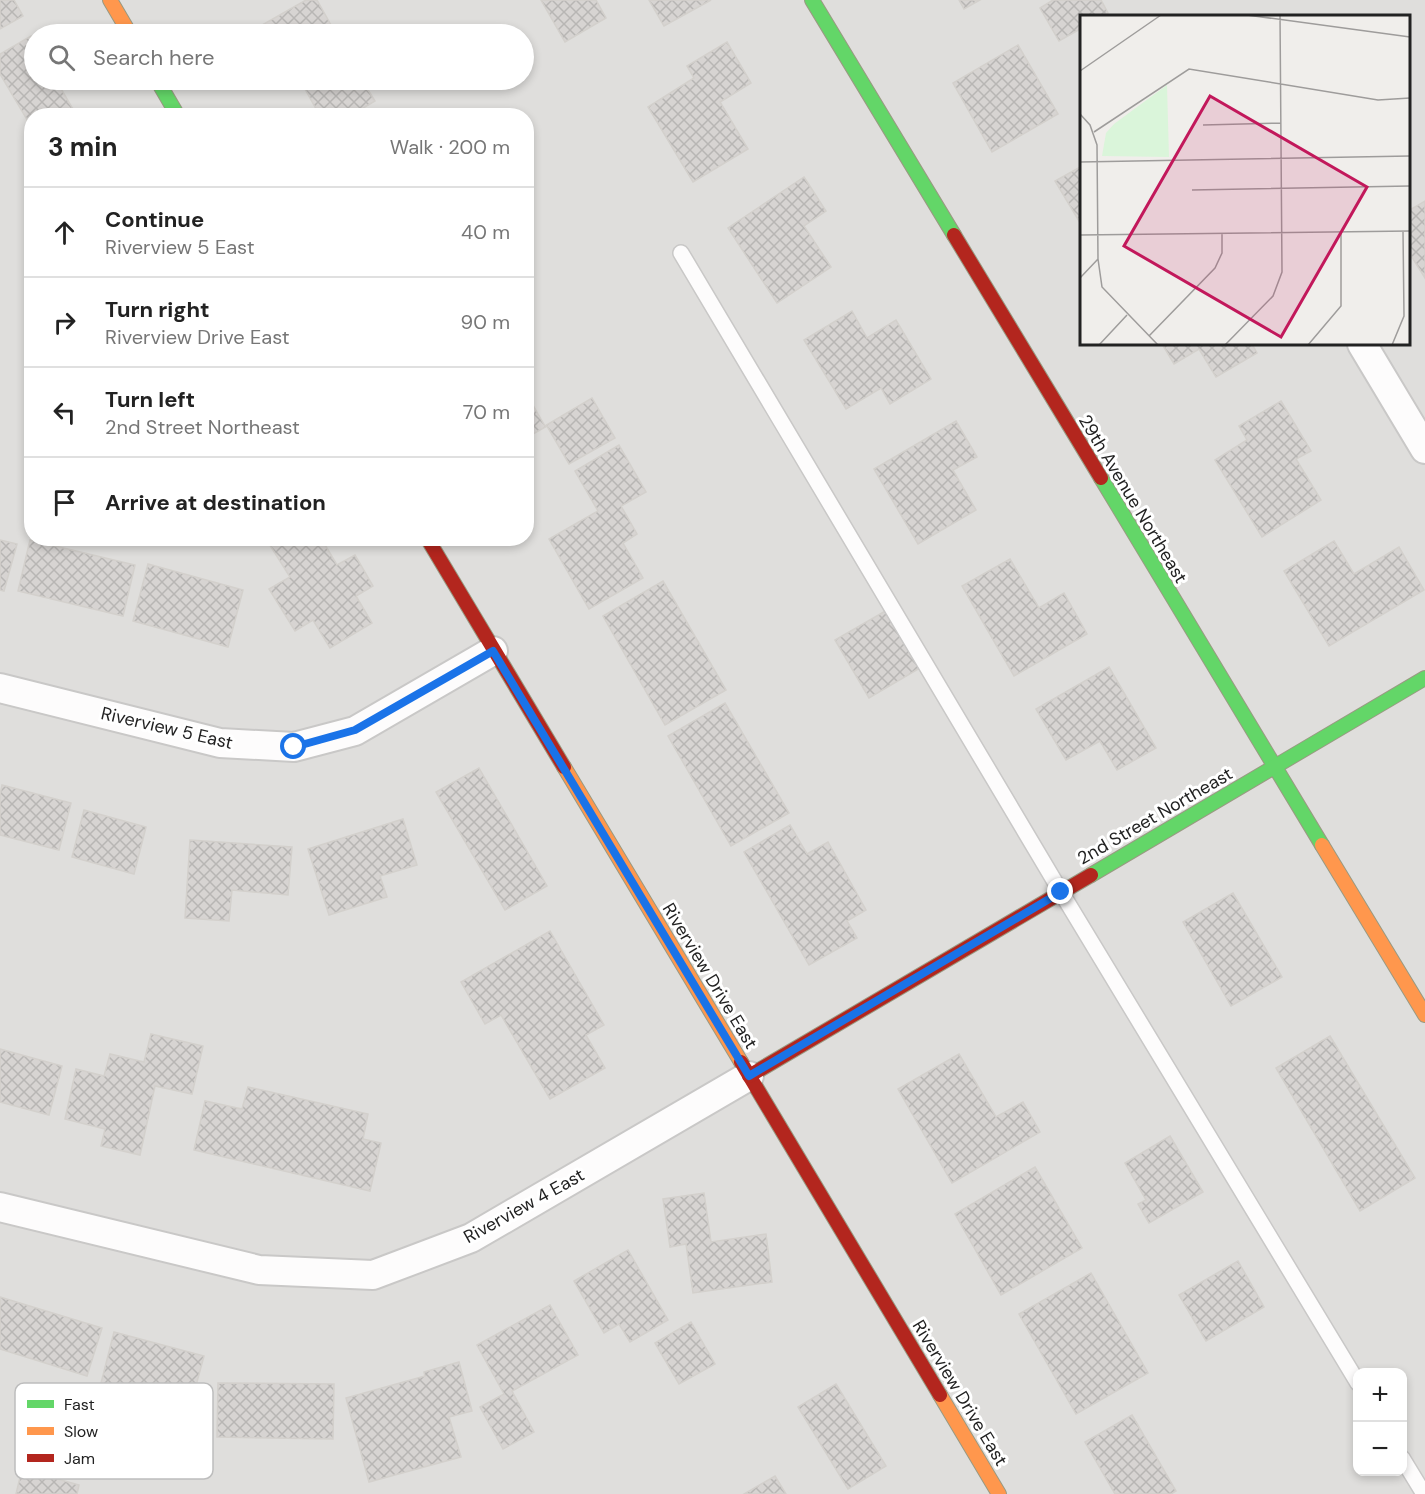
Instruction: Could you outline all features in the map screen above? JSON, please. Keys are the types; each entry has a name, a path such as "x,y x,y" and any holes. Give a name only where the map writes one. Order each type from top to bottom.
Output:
{"street":[{"path":"110,0 124,24"},
{"name":"29th Avenue Northeast","path":"812,0 1425,1015"},
{"path":"163,90 173,108"},
{"path":"1363,345 1425,449"},
{"name":"Riverview Drive East","path":"432,546 999,1494"},
{"name":"Riverview 5 East","path":"0,688 220,743 294,747 355,730 493,651"},
{"name":"2nd Street Northeast","path":"749,1076 1425,678"},
{"name":"Riverview 4 East","path":"0,1208 259,1270 373,1275 471,1238 749,1076"}],"lane":[{"path":"681,253 1061,892 1353,1375"},
{"path":"1407,1466 1424,1494"}],"shaded area":[{"path":"0,0 1425,0 1425,1494 0,1494"}],"building":[{"path":"0,0 14,0 23,16 0,29"},
{"path":"306,0 317,0 330,24 264,24"},
{"path":"541,0 596,0 606,18 565,42"},
{"path":"649,0 711,0 664,26"},
{"path":"959,0 980,0 964,9"},
{"path":"1053,0 1101,0 1108,13 1080,15 1080,29 1059,41 1040,8"},
{"path":"24,40 24,90 62,90 72,108 24,108 24,114 0,74 0,54"},
{"path":"727,42 751,83 720,102 748,149 693,182 648,107 694,78 687,66"},
{"path":"1018,45 1058,114 992,152 953,83"},
{"path":"306,90 368,90 375,101 363,108 316,108"},
{"path":"1080,167 1080,223 1055,181"},
{"path":"804,177 826,211 804,226 831,267 777,303 728,228"},
{"path":"1425,201 1425,278 1410,254 1410,210"},
{"path":"852,311 867,338 896,320 931,379 890,404 881,388 846,409 804,340"},
{"path":"1163,345 1253,345 1257,353 1216,377 1199,349 1174,364"},
{"path":"592,398 615,438 569,464 547,426 534,433 534,407 545,426"},
{"path":"1281,401 1311,451 1296,459 1321,500 1262,537 1215,460 1247,440 1239,426"},
{"path":"956,421 977,457 953,470 976,510 918,544 874,469"},
{"path":"619,445 646,492 621,506 637,534 623,543 643,578 589,609 549,539 598,511 575,471"},
{"path":"0,540 17,544 4,591 0,590"},
{"path":"1334,541 1354,574 1399,547 1424,590 1329,646 1284,571"},
{"path":"29,546 55,546 135,565 123,616 18,591"},
{"path":"270,546 326,546 337,565 355,555 373,586 356,596 372,623 330,648 313,620 295,631 269,589 290,577"},
{"path":"1010,559 1039,608 1064,593 1087,634 1014,676 962,586"},
{"path":"148,564 243,590 228,647 133,621"},
{"path":"663,581 726,690 665,725 603,616"},
{"path":"887,610 920,668 869,698 835,640"},
{"path":"1109,667 1156,748 1117,770 1100,741 1066,760 1036,709"},
{"path":"725,703 789,813 731,846 668,736"},
{"path":"479,768 547,886 505,910 436,792"},
{"path":"2,785 71,803 59,850 0,835"},
{"path":"84,810 146,827 134,874 72,857"},
{"path":"403,819 417,865 380,876 387,897 329,915 308,849"},
{"path":"790,825 807,854 828,842 866,910 847,921 857,938 809,965 744,852"},
{"path":"190,840 292,847 288,895 232,890 229,921 185,918"},
{"path":"1233,893 1282,977 1231,1006 1183,922"},
{"path":"550,931 604,1025 586,1035 605,1068 550,1099 501,1015 485,1024 461,982"},
{"path":"151,1034 203,1046 192,1094 155,1086 140,1155 101,1146 105,1129 65,1119 76,1069 104,1076 110,1054 144,1062"},
{"path":"1330,1036 1415,1178 1360,1211 1276,1068"},
{"path":"0,1049 62,1066 49,1115 0,1102"},
{"path":"959,1054 996,1117 1023,1102 1040,1132 952,1183 898,1089"},
{"path":"248,1087 368,1114 363,1139 381,1143 370,1191 194,1150 205,1101 242,1109"},
{"path":"1170,1136 1203,1192 1149,1223 1138,1204 1146,1200 1125,1163"},
{"path":"1035,1167 1082,1248 1001,1295 955,1214"},
{"path":"704,1193 711,1242 766,1234 772,1282 693,1293 686,1244 670,1247 663,1199"},
{"path":"628,1250 668,1320 630,1342 619,1324 604,1333 574,1281"},
{"path":"1238,1261 1264,1307 1206,1341 1179,1295"},
{"path":"1091,1273 1148,1373 1076,1414 1019,1314"},
{"path":"0,1297 102,1328 87,1376 0,1349"},
{"path":"550,1305 578,1355 512,1391 534,1432 503,1449 480,1407 504,1394 477,1345"},
{"path":"691,1322 715,1364 679,1384 655,1343"},
{"path":"114,1332 204,1356 197,1383 101,1383"},
{"path":"459,1362 472,1411 449,1417 461,1457 369,1482 346,1398 425,1376 424,1372"},
{"path":"218,1383 334,1384 333,1439 217,1437"},
{"path":"836,1384 886,1466 848,1489 798,1407"},
{"path":"1132,1415 1176,1491 1171,1494 1115,1494 1085,1442"},
{"path":"775,1476 786,1494 744,1494"},
{"path":"20,1479 58,1479 79,1485 77,1494 16,1494"}],"traffic: fast":[{"path":"812,0 954,235"},
{"path":"163,90 173,108"},
{"path":"1101,478 1322,845"},
{"path":"1091,875 1425,678"}],"traffic: slow":[{"path":"110,0 124,24"},
{"path":"564,767 741,1062"},
{"path":"1322,845 1425,1015"},
{"path":"940,1395 999,1494"}],"traffic: jam":[{"path":"954,235 1101,478"},
{"path":"432,546 564,767"},
{"path":"749,1076 1091,875"},
{"path":"741,1062 940,1395"}],"route":[{"path":"294,747 355,730 493,651 749,1076 1061,892"}]}
